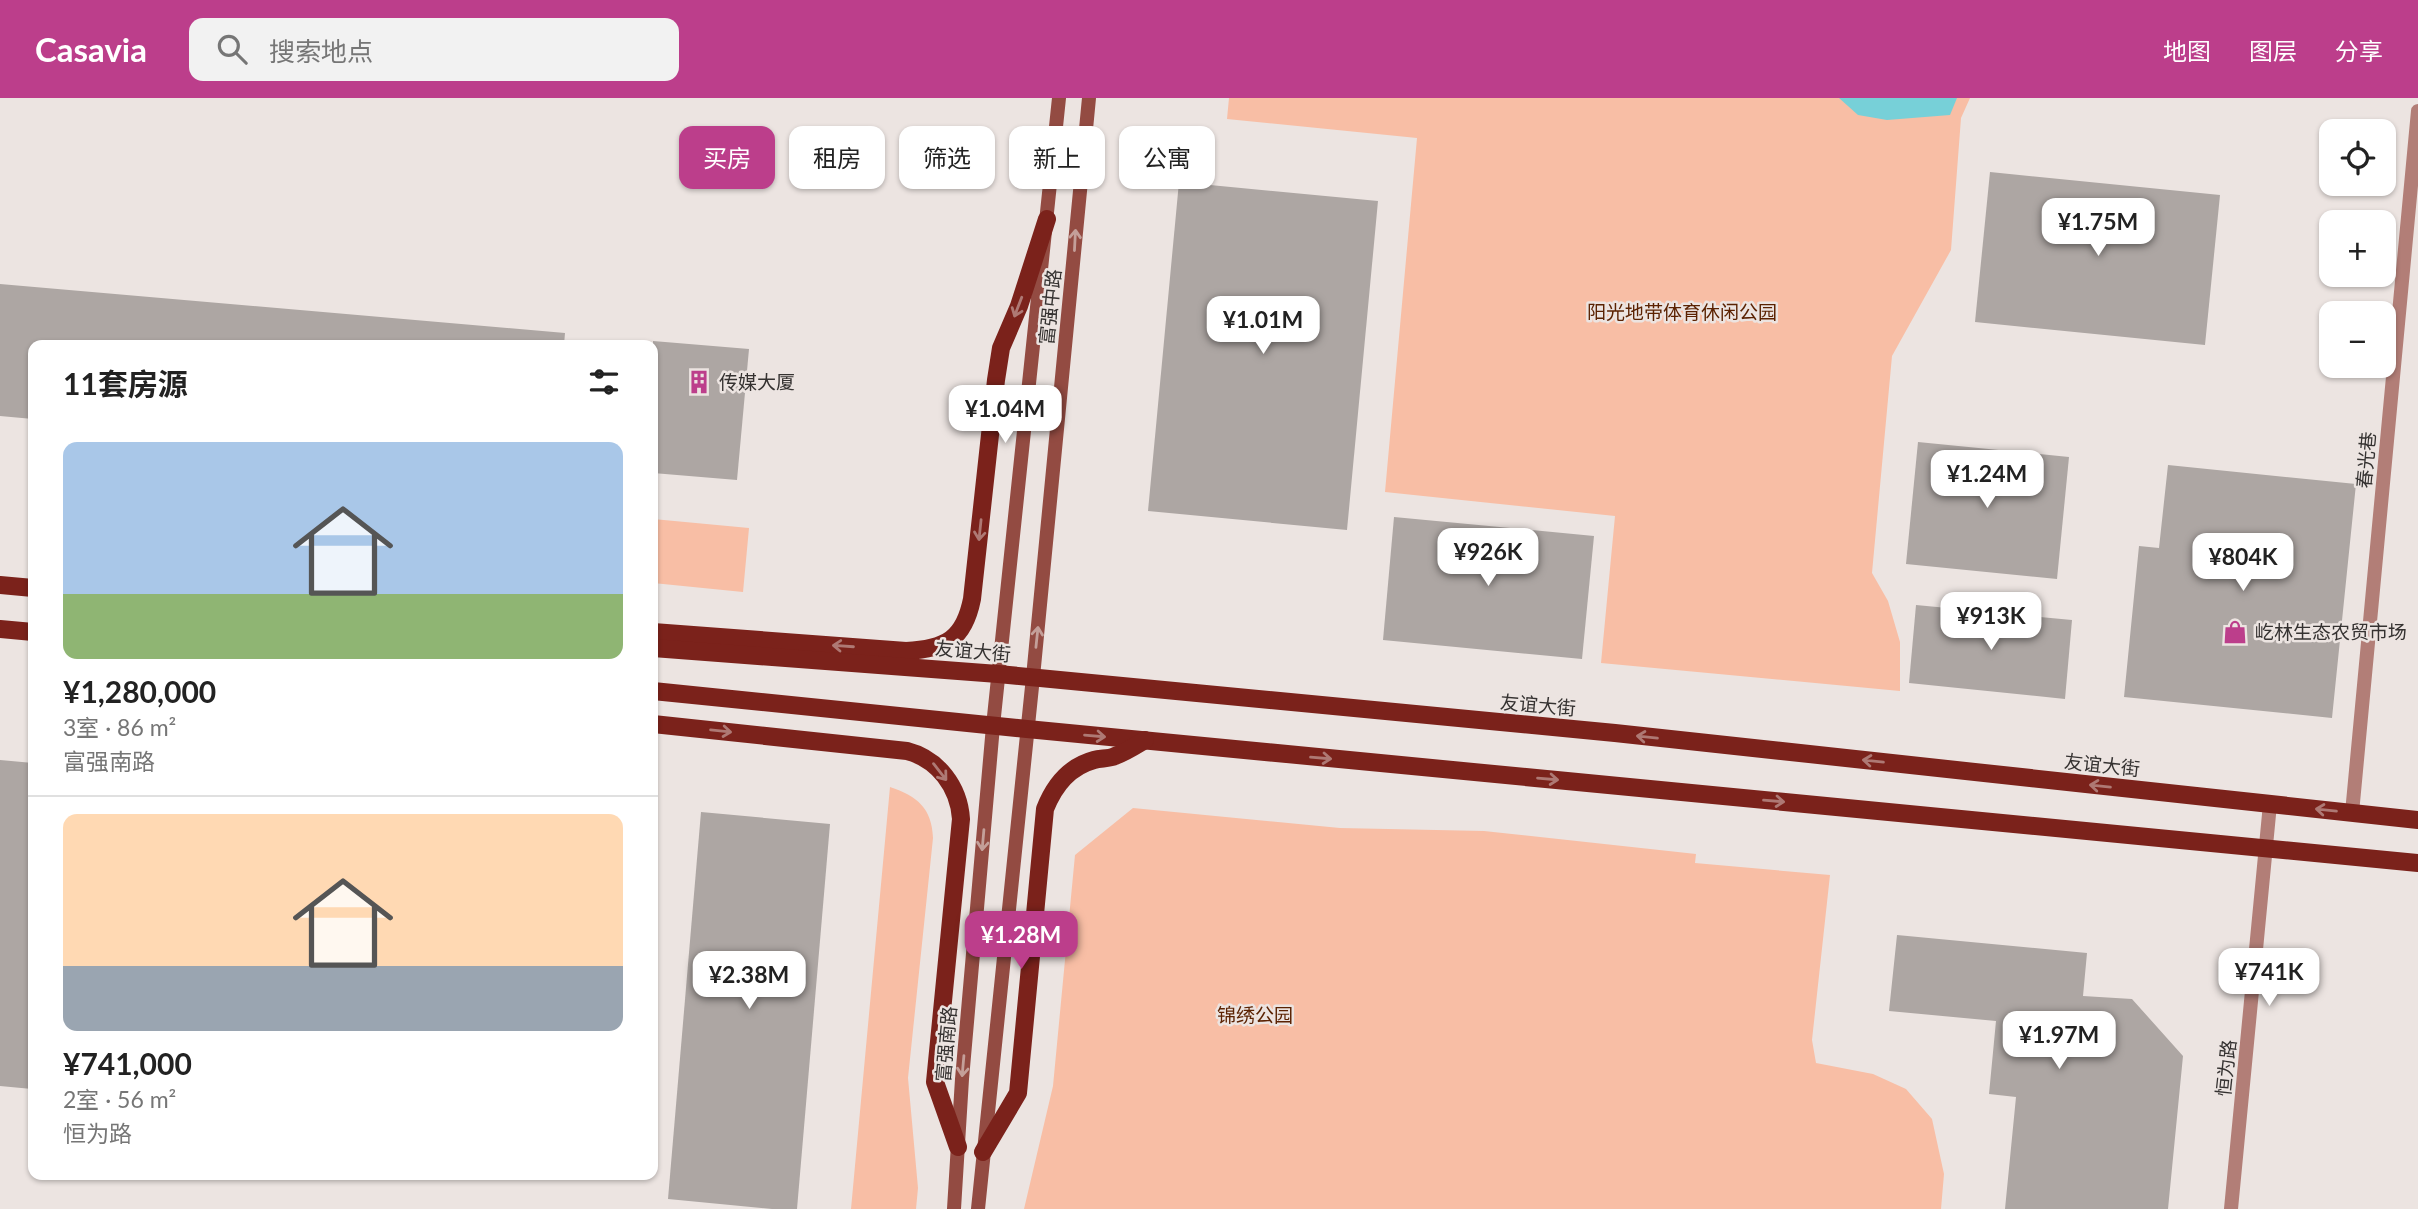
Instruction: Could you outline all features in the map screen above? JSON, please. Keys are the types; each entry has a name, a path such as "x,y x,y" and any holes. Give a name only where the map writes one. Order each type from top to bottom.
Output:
{"main road":[{"name":"富强中路","path":"998,674 1059,98"},
{"name":"富强中路","path":"1027,729 1089,98"},
{"path":"658,632 906,651 943,644 964,628 972,599 1001,348 1019,306 1047,219"},
{"path":"0,585 28,588"},
{"path":"0,629 28,632"},
{"name":"友谊大街","path":"658,648 1033,677 1615,733 2418,820"},
{"name":"富强南路","path":"954,1209 962,1079 998,674"},
{"path":"658,692 2418,863"},
{"path":"658,725 907,751 932,761 955,792 961,819 935,1082 958,1147"},
{"path":"978,1209 1027,729"},
{"path":"983,1152 1018,1093 1045,809 1057,784 1082,764 1113,757 1145,740"}],"street":[{"name":"春光巷","path":"2352,813 2418,111"},
{"name":"恒为路","path":"2231,1209 2270,804"}],"green space":[{"name":"阳光地带体育休闲公园","path":"1229,98 1970,98 1961,118 1951,250 1892,356 1872,573 1888,601 1900,642 1900,691 1601,663 1615,516 1385,492 1417,138 1227,119"},
{"path":"658,519 749,528 743,592 658,584"},
{"path":"890,787 915,799 921,805 930,819 933,838 908,1078 918,1188 916,1209 851,1209"},
{"name":"锦绣公园","path":"1133,808 1340,828 1484,831 1696,854 1695,863 1830,875 1812,1040 1816,1063 1873,1074 1906,1089 1932,1119 1944,1174 1941,1209 1024,1209 1053,1086 1075,855"}],"water":[{"path":"1839,98 1957,98 1950,115 1887,120 1858,115"}],"building":[{"path":"1990,172 2220,195 2205,345 1975,322"},
{"path":"1215,185 1378,201 1347,530 1148,511 1178,189 1215,189"},
{"path":"0,284 565,333 564,340 28,340 28,419 0,416"},
{"path":"658,341 749,349 737,480 658,473"},
{"path":"1918,442 2069,457 2057,579 1906,564"},
{"name":"屹林生态农贸市场","path":"2168,465 2356,484 2332,718 2124,697 2139,546 2159,548"},
{"path":"1394,517 1594,536 1582,659 1383,640"},
{"path":"1916,605 2072,620 2065,699 1909,683"},
{"path":"0,760 28,763 28,1089 0,1086"},
{"path":"701,812 830,824 797,1209 668,1199"},
{"path":"1897,935 2087,953 2083,996 2132,999 2183,1056 2168,1209 2005,1209 2016,1097 1989,1094 1996,1021 1889,1011"}],"place":[{"name":"传媒大厦","path":"699,382"},
{"name":"屹林生态农贸市场","path":"2235,632"}]}
